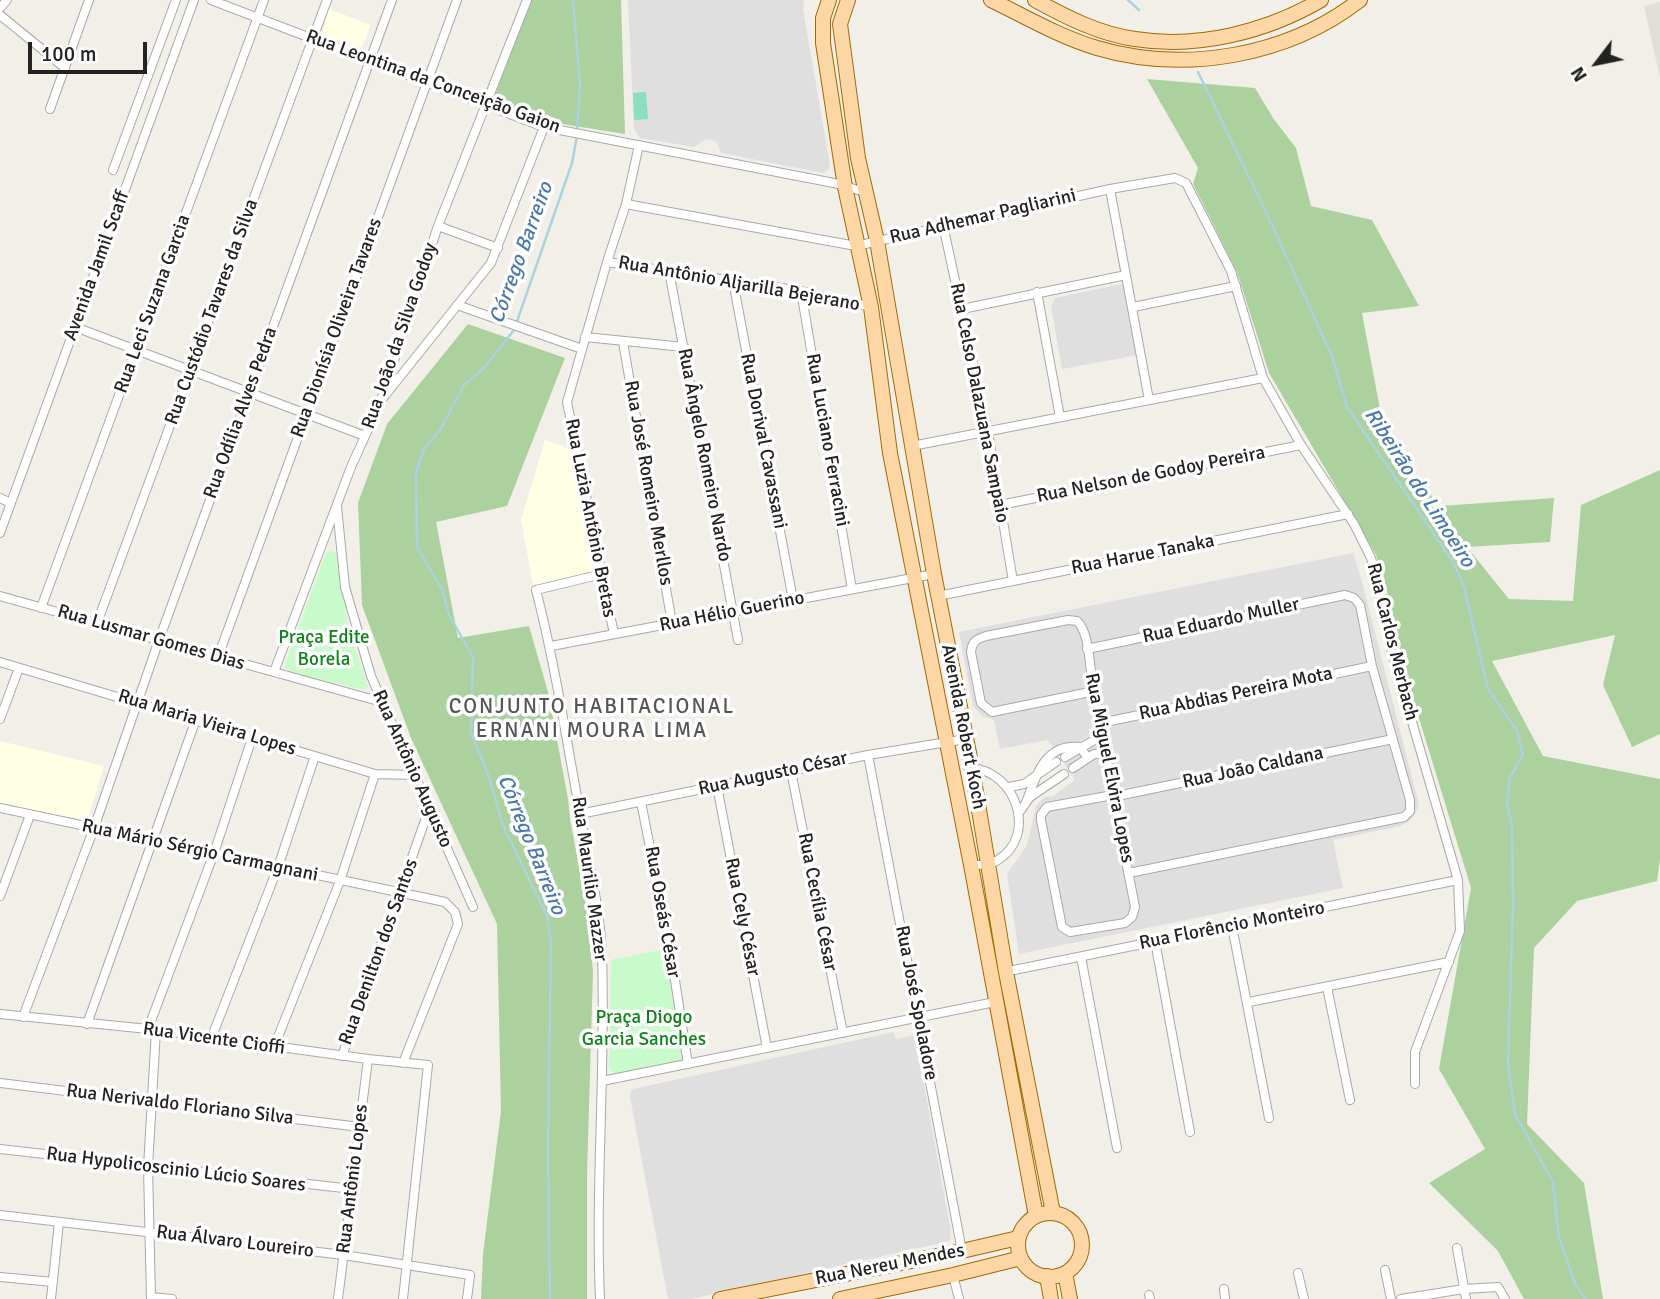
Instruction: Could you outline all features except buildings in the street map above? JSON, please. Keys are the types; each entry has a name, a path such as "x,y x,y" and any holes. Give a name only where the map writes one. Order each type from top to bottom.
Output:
{"main road":[{"name":"Avenida Robert Koch","path":"829,0 823,18 823,44 845,187 871,307 890,453 971,865 1036,1216"},
{"name":"Avenida Robert Koch","path":"848,0 840,24 858,158 877,241 1006,972 1053,1213"},
{"path":"991,0 1085,44 1120,53 1168,60 1230,55 1283,41 1312,31 1360,0"},
{"path":"1035,0 1090,27 1134,39 1174,41 1201,40 1248,30 1301,12 1321,0"},
{"path":"1053,1213 1071,1221 1081,1238 1079,1258 1065,1273 1047,1276 1031,1270 1021,1258 1018,1238 1022,1229 1036,1216 1053,1213"},
{"name":"Rua Nereu Mendes","path":"720,1299 1018,1238"},
{"name":"Rua Nereu Mendes","path":"840,1299 1021,1258"},
{"path":"906,1285 895,1282 893,1271 916,1261"},
{"path":"1065,1273 1070,1299"},
{"path":"1047,1276 1051,1299"}],"street":[{"path":"0,8 7,0"},
{"path":"50,109 89,0"},
{"path":"113,170 176,0"},
{"name":"Avenida Jamil Scaff","path":"0,533 194,0"},
{"name":"Rua Leontina da Conceição Gaion","path":"211,0 544,127 865,192"},
{"name":"Rua Leci Suzana Garcia","path":"41,608 264,0"},
{"name":"Rua Custódio Tavares da Silva","path":"97,623 327,0"},
{"name":"Rua Odília Alves Pedra","path":"23,1017 94,828 136,702 392,0"},
{"name":"Rua Dionísia Oliveira Tavares","path":"218,657 457,0"},
{"name":"Rua João da Silva Godoy","path":"274,672 337,504 380,402 438,226 527,0"},
{"path":"0,15 65,68"},
{"path":"380,402 491,262 544,127"},
{"path":"457,305 582,349 626,204 639,145"},
{"path":"121,150 136,158"},
{"name":"Rua Carlos Merbach","path":"1110,189 1174,178 1186,183 1227,262 1264,378 1301,445 1348,514 1373,564 1392,653 1458,880 1460,931 1415,1052 1415,1084"},
{"path":"1110,189 1149,400"},
{"name":"Rua Adhemar Pagliarini","path":"856,246 1110,189"},
{"path":"626,204 856,246"},
{"name":"Rua Celso Dalazuana Sampaio","path":"943,225 988,432 1013,581"},
{"path":"438,226 498,248"},
{"name":"Rua Antônio Aljarilla Bejerano","path":"607,261 801,291 871,307"},
{"name":"Rua Ângelo Romeiro Nardo","path":"669,271 738,640"},
{"path":"962,309 1126,275"},
{"name":"Rua Dorival Cavassani","path":"733,281 793,600"},
{"path":"1133,307 1236,286"},
{"name":"Rua Luciano Ferracini","path":"801,291 852,589"},
{"path":"1037,292 1060,417"},
{"path":"75,327 365,436"},
{"path":"585,337 684,347"},
{"name":"Rua José Romeiro Merllos","path":"623,342 673,623"},
{"name":"Rua Luzia Antônio Bretas","path":"582,349 567,402 614,634"},
{"path":"912,446 1264,378"},
{"name":"Rua Nelson de Godoy Pereira","path":"1000,505 1301,445"},
{"path":"0,498 11,503"},
{"name":"Rua Antônio Augusto","path":"337,504 345,587 371,676 473,907"},
{"name":"Rua Harue Tanaka","path":"938,596 1348,514"},
{"name":"Rua Maurilio Mazzer","path":"600,1299 598,1243 603,1081 602,952 595,895 551,646 536,590 601,574"},
{"name":"Rua Hélio Guerino","path":"551,646 934,574"},
{"name":"Rua Eduardo Muller","path":"1087,649 1345,595 1354,598 1360,605 1372,666"},
{"name":"Rua Lusmar Gomes Dias","path":"0,596 383,702"},
{"name":"Rua Miguel Elvira Lopes","path":"1095,691 996,712 988,710 981,702 972,645 976,639 1068,620 1077,621 1083,629 1087,649 1095,691 1101,723 1113,795 1135,907 1132,917"},
{"name":"Rua Maria Vieira Lopes","path":"0,662 375,774 415,775"},
{"path":"1129,873 1404,817 1408,814 1410,800 1372,666"},
{"name":"Rua Abdias Pereira Mota","path":"1101,723 1372,666"},
{"path":"0,719 19,668"},
{"path":"87,1024 195,722"},
{"path":"1065,757 1103,735"},
{"path":"172,1299 151,1298 148,1167 152,1030 252,738"},
{"name":"Rua Augusto César","path":"580,814 868,755 966,739"},
{"name":"Rua João Caldana","path":"1132,917 1125,923 1110,926 1074,932 1065,930 1060,922 1041,820 1044,810 1050,805 1122,795 1392,739"},
{"path":"1018,814 1047,758 1059,749 1069,746 1080,747 1088,758"},
{"path":"1073,768 1097,753 1106,752"},
{"name":"Rua José Spoladore","path":"868,755 962,1251"},
{"path":"211,1039 278,867 315,756"},
{"path":"1009,787 1021,786 1056,762"},
{"path":"971,865 989,864 1002,857 1016,836 1018,814 1009,787 985,770 972,768"},
{"name":"Rua Cecília César","path":"791,771 843,1033"},
{"path":"274,1047 340,881 375,774"},
{"path":"1027,800 1064,774"},
{"name":"Rua Cely César","path":"718,786 767,1048"},
{"name":"Rua Oseás César","path":"641,802 670,948 688,1064"},
{"name":"Rua Mário Sérgio Carmagnani","path":"0,808 445,902 455,912 458,924 403,1063"},
{"name":"Rua Denilton dos Santos","path":"342,1056 429,809"},
{"path":"0,896 30,815"},
{"name":"Rua Florêncio Monteiro","path":"990,974 1458,880"},
{"path":"1232,926 1249,1002 1269,1118"},
{"path":"1155,941 1190,1132"},
{"path":"1081,957 1117,1148"},
{"path":"1249,1002 1449,962"},
{"path":"1327,986 1350,1100"},
{"path":"603,1081 995,1002"},
{"name":"Rua Vicente Cioffi","path":"0,1014 428,1065 407,1265"},
{"name":"Rua Antônio Lopes","path":"338,1299 368,1059"},
{"name":"Rua Nerivaldo Floriano Silva","path":"0,1083 360,1127"},
{"name":"Rua Hypolicoscinio Lúcio Soares","path":"0,1149 352,1189"},
{"name":"Rua Álvaro Loureiro","path":"0,1215 344,1255 470,1275 467,1299"},
{"path":"51,1299 59,1222"},
{"path":"1457,1248 1466,1299"},
{"path":"403,1299 407,1265"},
{"path":"1385,1270 1391,1299"},
{"path":"1298,1273 1304,1299"},
{"path":"953,1275 958,1299"},
{"path":"0,1277 53,1282"},
{"path":"1401,1299 1464,1289 1498,1287 1505,1299"},
{"path":"1224,1289 1225,1299"}],"shaded area":[{"path":"628,0 804,0 803,9 830,165 828,170 823,173 721,153 716,141 706,139 694,147 640,138 634,128"},
{"path":"1660,2 1660,78 1644,6"},
{"path":"329,9 371,25 362,47 355,47 322,34"},
{"path":"1122,284 1138,355 1062,369 1051,306 1055,298"},
{"path":"545,440 572,449 596,572 533,585 521,520"},
{"path":"1353,553 1418,801 1419,807 1411,820 1401,826 1333,840 1343,888 1019,954 1007,874 1027,845 1036,806 1044,797 1053,796 1075,780 1048,740 1000,749 994,720 983,717 973,706 959,632"},
{"path":"0,741 104,766 87,821 0,804"},
{"path":"893,1032 896,1039 915,1035 951,1232 950,1241 691,1299 668,1299 631,1091"}],"green space":[{"path":"531,0 621,0 625,134 562,124 499,103 495,95"},
{"path":"1147,79 1255,88 1296,148 1311,206 1372,220 1419,306 1362,313 1386,441 1440,506 1554,498 1550,542 1467,547 1509,599 1573,601 1581,505 1660,470 1660,734 1632,747 1603,685 1615,635 1492,661 1543,756 1660,779 1660,859 1657,881 1577,901 1534,948 1527,1124 1584,1183 1603,1299 1524,1299 1498,1251 1429,1183 1485,1149 1439,1069 1471,888 1399,653 1390,602 1376,555 1269,373 1237,272 1193,184 1198,168"},
{"path":"646,92 648,119 634,120 633,93"},
{"path":"468,324 565,358 507,506 436,522 458,638 529,626 548,692 585,898 593,971 587,1175 587,1299 481,1299 483,1254 501,1111 497,924 411,738 362,605 358,503 387,424"},
{"name":"Praça Edite Borela","path":"331,551 338,557 348,626 368,687 364,690 291,672 284,667 324,558 327,552"},
{"name":"Praça Diogo Garcia Sanches","path":"670,948 684,1060 613,1075 609,1066 611,960"}],"waterway":[{"name":"Córrego Barreiro","path":"573,0 580,86 577,130"},
{"name":"Ribeirão do Limoeiro","path":"1128,0 1139,10"},
{"name":"Ribeirão do Limoeiro","path":"1198,72 1332,356 1347,407 1453,562 1464,587 1488,689 1517,731 1523,755 1510,777 1507,802 1512,827 1513,905 1508,1064 1515,1114 1553,1182 1559,1237 1575,1283 1585,1299"},
{"name":"Córrego Barreiro","path":"550,1299 548,1151 551,942 547,916 503,826 489,777 471,732 473,657 449,615 443,591 417,547 416,473 424,449 440,430 464,385 484,368 514,330 572,163 577,136"}],"district":[{"name":"CONJUNTO HABITACIONAL ERNANI MOURA LIMA","path":"592,719"}]}
